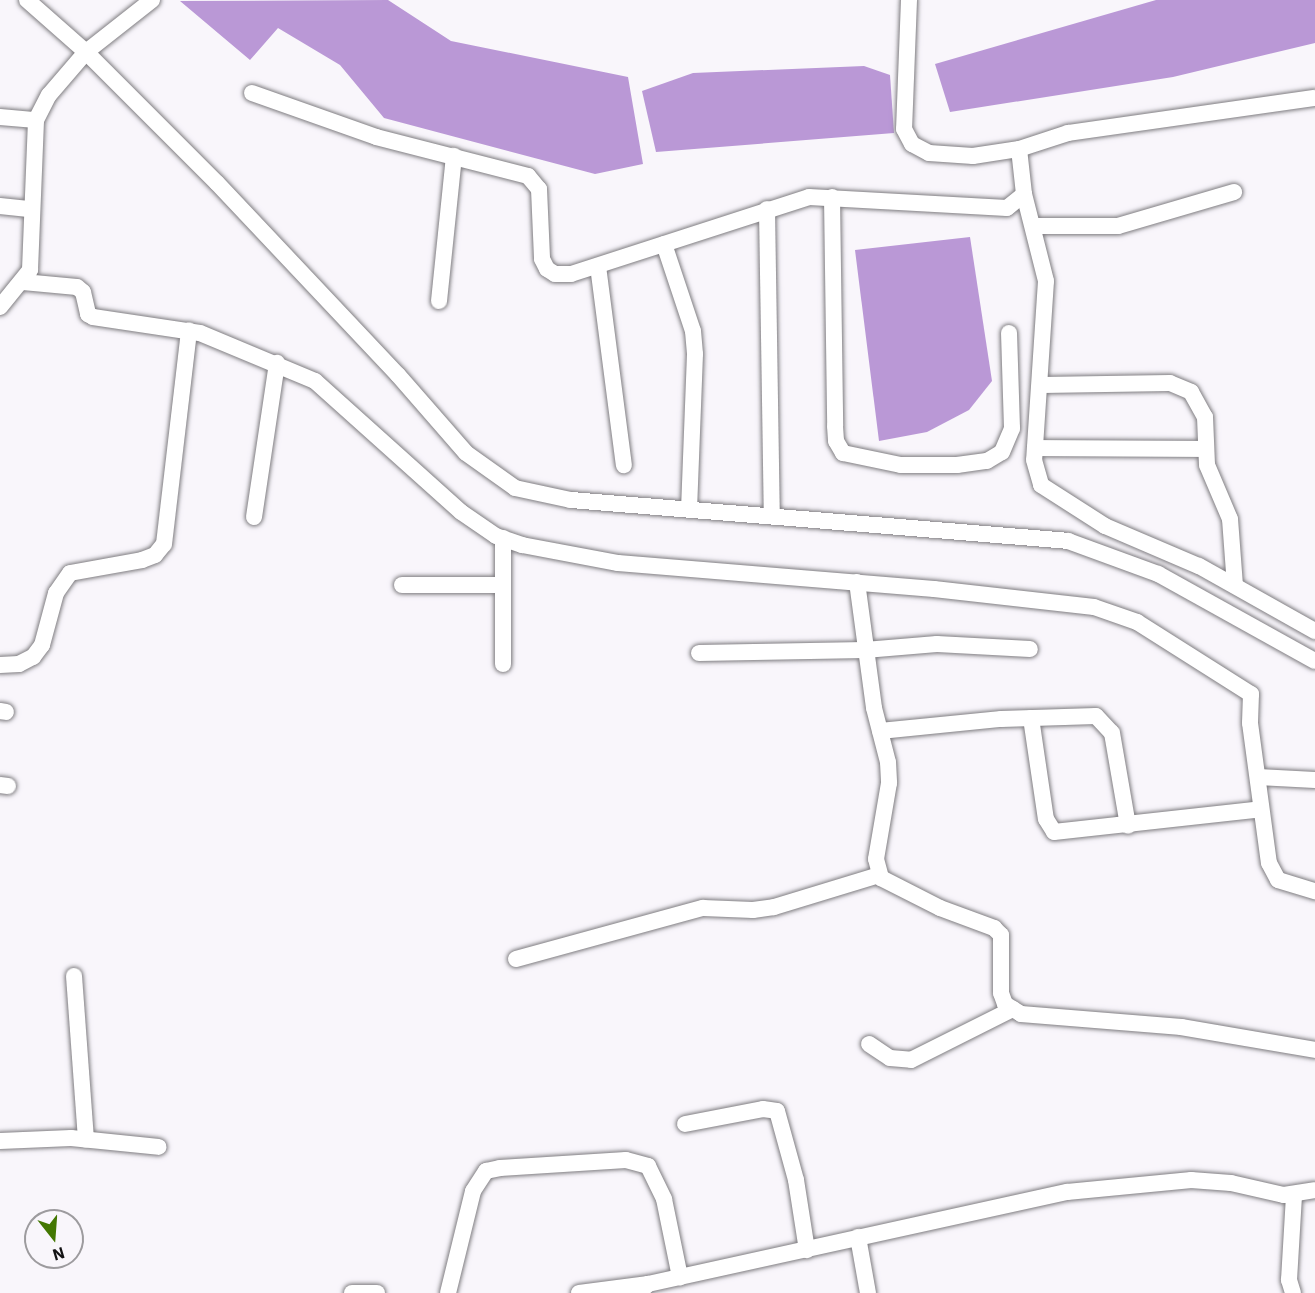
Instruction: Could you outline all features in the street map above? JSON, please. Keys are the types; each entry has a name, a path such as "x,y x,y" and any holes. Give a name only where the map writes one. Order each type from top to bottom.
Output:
{"street":[{"path":"27,0 92,47 398,375 466,453 515,488 550,496 1068,541 1158,574 1315,661"},
{"path":"0,307 23,282 32,256 31,209 36,120 49,95 92,47 152,0"},
{"path":"909,0 904,129 912,144 929,153 952,156 1019,149 1068,133 1315,99"},
{"path":"252,93 376,136 528,176 535,181 547,269 571,274 809,197 1007,208 1024,194"},
{"path":"0,117 36,120"},
{"path":"1019,149 1024,194 1034,226 1046,281 1042,385 1035,448 1035,473 1050,494 1105,526 1235,585 1315,631"},
{"path":"439,301 454,156"},
{"path":"1034,226 1118,226 1234,192"},
{"path":"832,197 835,426 836,441 843,453 901,465 957,465 987,462 1002,452 1012,429 1009,333"},
{"path":"0,206 31,209"},
{"path":"767,209 772,515"},
{"path":"664,244 693,331 695,354 689,508"},
{"path":"598,266 624,465"},
{"path":"23,282 77,287 83,292 88,314 98,318 189,330 277,363 331,393 461,512 503,538 565,555 618,563 857,582 1094,607 1137,622 1251,694 1250,723 1265,847 1272,872 1278,880 1290,887 1315,891"},
{"path":"0,665 19,664 37,651 56,593 70,573 142,560 155,555 164,544 189,330"},
{"path":"254,517 277,363"},
{"path":"1042,385 1181,385 1191,392 1202,410 1204,449 1230,519 1235,585"},
{"path":"1035,448 1204,449"},
{"path":"503,538 503,664"},
{"path":"857,582 865,650 889,783 876,859 879,875 888,883 994,928 1001,935 1001,993 1013,1009 1021,1014 1182,1027 1315,1050"},
{"path":"402,585 503,585"},
{"path":"699,654 865,650 937,644 1030,649"},
{"path":"880,731 1031,718 1096,716 1106,722 1115,745 1128,826"},
{"path":"1031,718 1048,827 1069,833 1261,809"},
{"path":"1258,777 1315,780"},
{"path":"516,959 703,908 753,910 774,907 879,875"},
{"path":"74,976 86,1140"},
{"path":"869,1044 899,1062 911,1060 1013,1009"},
{"path":"685,1124 763,1108 777,1111 796,1180 807,1250"},
{"path":"0,1141 86,1140 159,1147"},
{"path":"448,1293 473,1191 486,1171 500,1168 626,1160 648,1166 664,1198 680,1277"},
{"path":"579,1293 644,1288 680,1277 1067,1192 1162,1180 1232,1183 1294,1196 1315,1190"},
{"path":"1293,1293 1289,1280 1294,1196"},
{"path":"858,1237 868,1293"},
{"path":"352,1293 377,1293"}],"shaded area":[{"path":"388,0 451,41 628,77 643,164 595,174 384,118 340,65 278,28 250,60 180,1"},
{"path":"1156,0 1315,0 1315,43 1173,77 950,112 935,64"},
{"path":"864,66 890,75 894,133 656,152 642,91 693,73"},
{"path":"970,237 992,381 969,410 927,432 879,441 855,250"}]}
